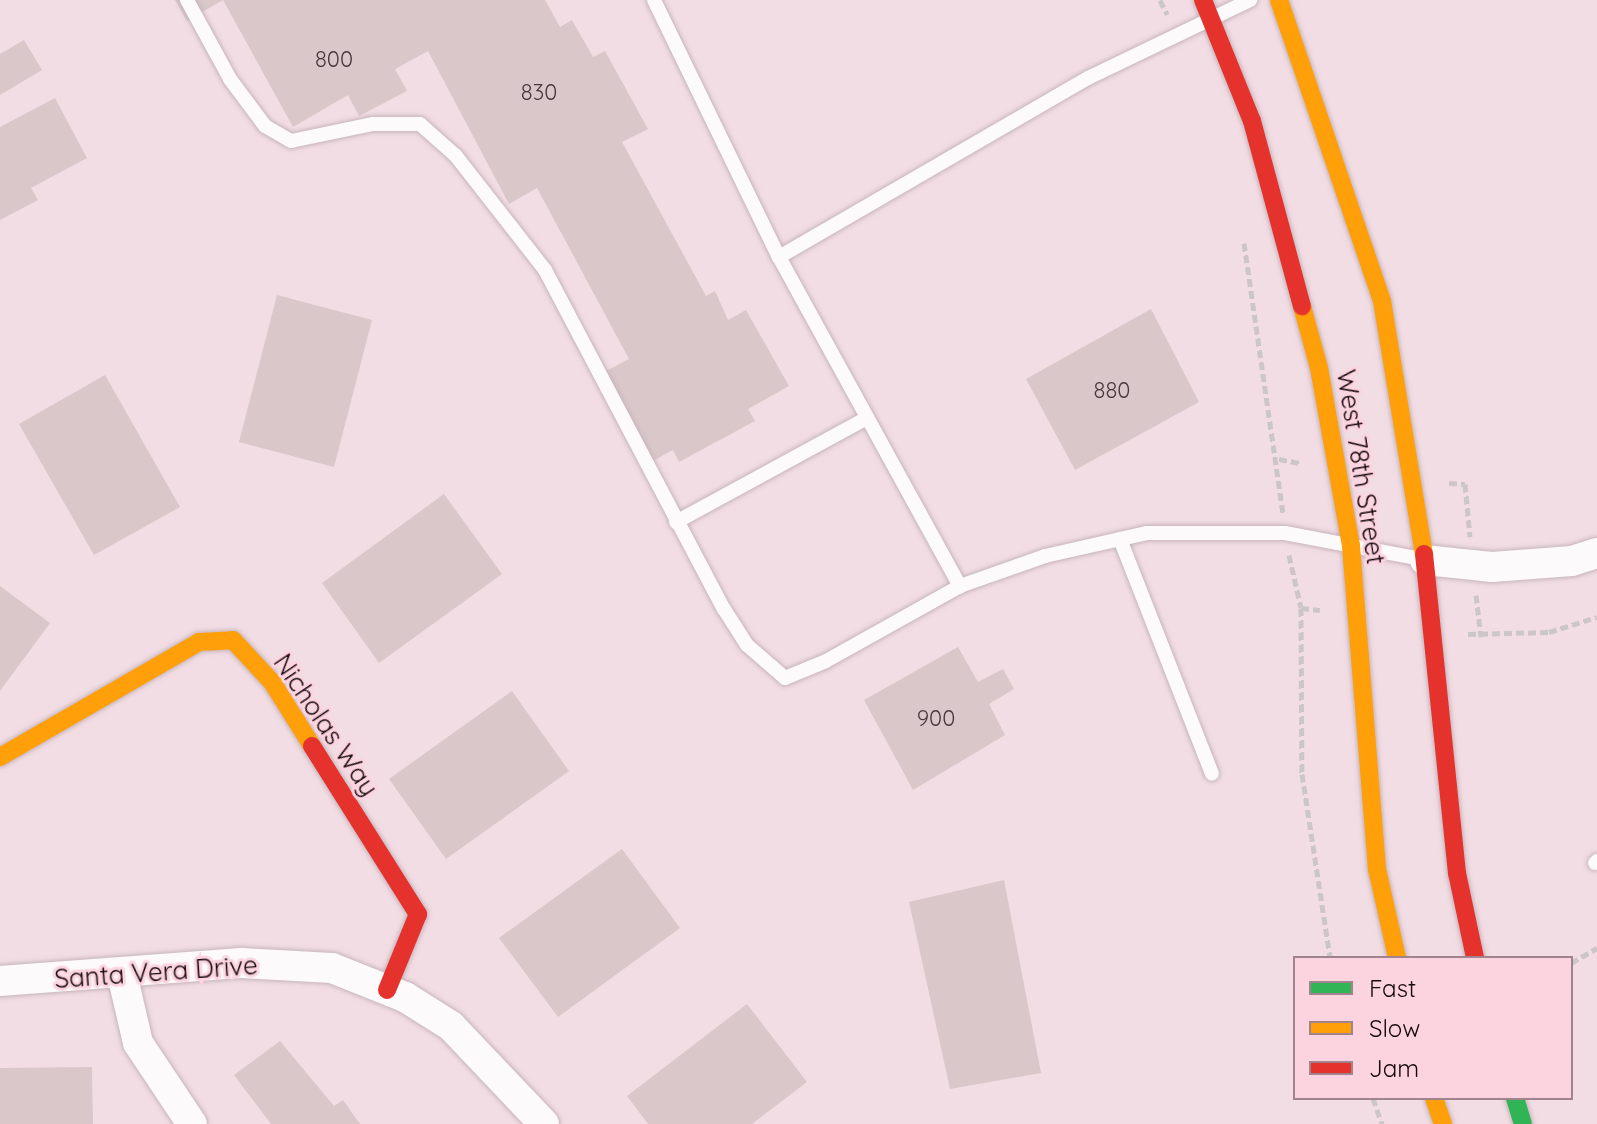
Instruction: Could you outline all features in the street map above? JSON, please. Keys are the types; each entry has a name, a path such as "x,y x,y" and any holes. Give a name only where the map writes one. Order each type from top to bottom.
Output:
{"street":[{"name":"West 78th Street","path":"1203,0 1252,121 1319,368 1351,546 1377,869 1397,956"},
{"name":"West 78th Street","path":"1279,0 1382,301 1425,560 1457,873 1475,956"},
{"path":"1425,560 1492,567 1572,561 1597,553"},
{"name":"Nicholas Way","path":"0,757 199,642 233,640 272,682 418,914 387,990"},
{"name":"Santa Vera Drive","path":"0,981 272,964 332,968 387,990 451,1026 544,1124"},
{"path":"122,974 138,1043 192,1124"},
{"path":"1435,1100 1443,1124"},
{"path":"1516,1100 1523,1124"}],"lane":[{"path":"187,0 230,79 265,126 278,134 291,141 373,124 420,124 456,156 545,270 676,522 747,645 785,678 826,661 960,586 1045,556 1120,539 1211,531 1285,533 1425,560"},
{"path":"654,0 779,257 960,586"},
{"path":"779,257 1088,78 1214,22 1250,0"},
{"path":"676,522 867,418"},
{"path":"1120,539 1212,774"}],"path":[{"path":"1161,0 1179,37"},
{"path":"1241,226 1285,533 1301,608 1302,774 1330,956"},
{"path":"1481,637 1549,632 1597,617"},
{"path":"1573,962 1597,948"},
{"path":"1374,1100 1382,1124"}],"building":[{"path":"175,0 223,0 187,21"},
{"path":"223,0 545,0 560,27 572,20 593,57 605,51 648,129 622,142 706,296 715,291 728,320 746,310 789,386 748,409 755,421 679,462 673,450 649,463 602,373 629,359 537,188 509,204 428,51 395,69 407,91 359,116 348,95 293,127"},
{"path":"24,40 42,70 0,95 0,54"},
{"path":"55,98 87,158 31,188 38,200 0,220 0,127"},
{"path":"277,295 372,320 334,467 239,442"},
{"path":"1151,309 1199,402 1075,470 1026,379"},
{"path":"105,375 180,507 94,555 19,424"},
{"path":"444,494 502,574 379,663 322,583"},
{"path":"0,586 50,623 0,691"},
{"path":"958,647 978,682 1003,669 1014,689 989,704 1005,735 913,790 864,700"},
{"path":"512,691 569,771 446,859 389,779"},
{"path":"622,849 680,928 558,1017 499,938"},
{"path":"1004,880 1041,1073 950,1089 909,902"},
{"path":"747,1004 807,1082 752,1124 648,1124 627,1096"},
{"path":"280,1041 334,1106 343,1100 360,1124 271,1124 234,1075"},
{"path":"92,1067 93,1124 0,1124 0,1068"}],"traffic: fast":[{"path":"1516,1100 1523,1124"}],"traffic: slow":[{"path":"1279,0 1382,301 1424,554"},
{"path":"1302,306 1319,368 1351,546 1377,869 1397,956"},
{"path":"0,757 199,642 233,640 272,682 312,746"},
{"path":"1435,1100 1443,1124"}],"traffic: jam":[{"path":"1203,0 1252,121 1302,306"},
{"path":"1424,554 1457,873 1475,956"},
{"path":"312,746 418,914 387,990"}]}
